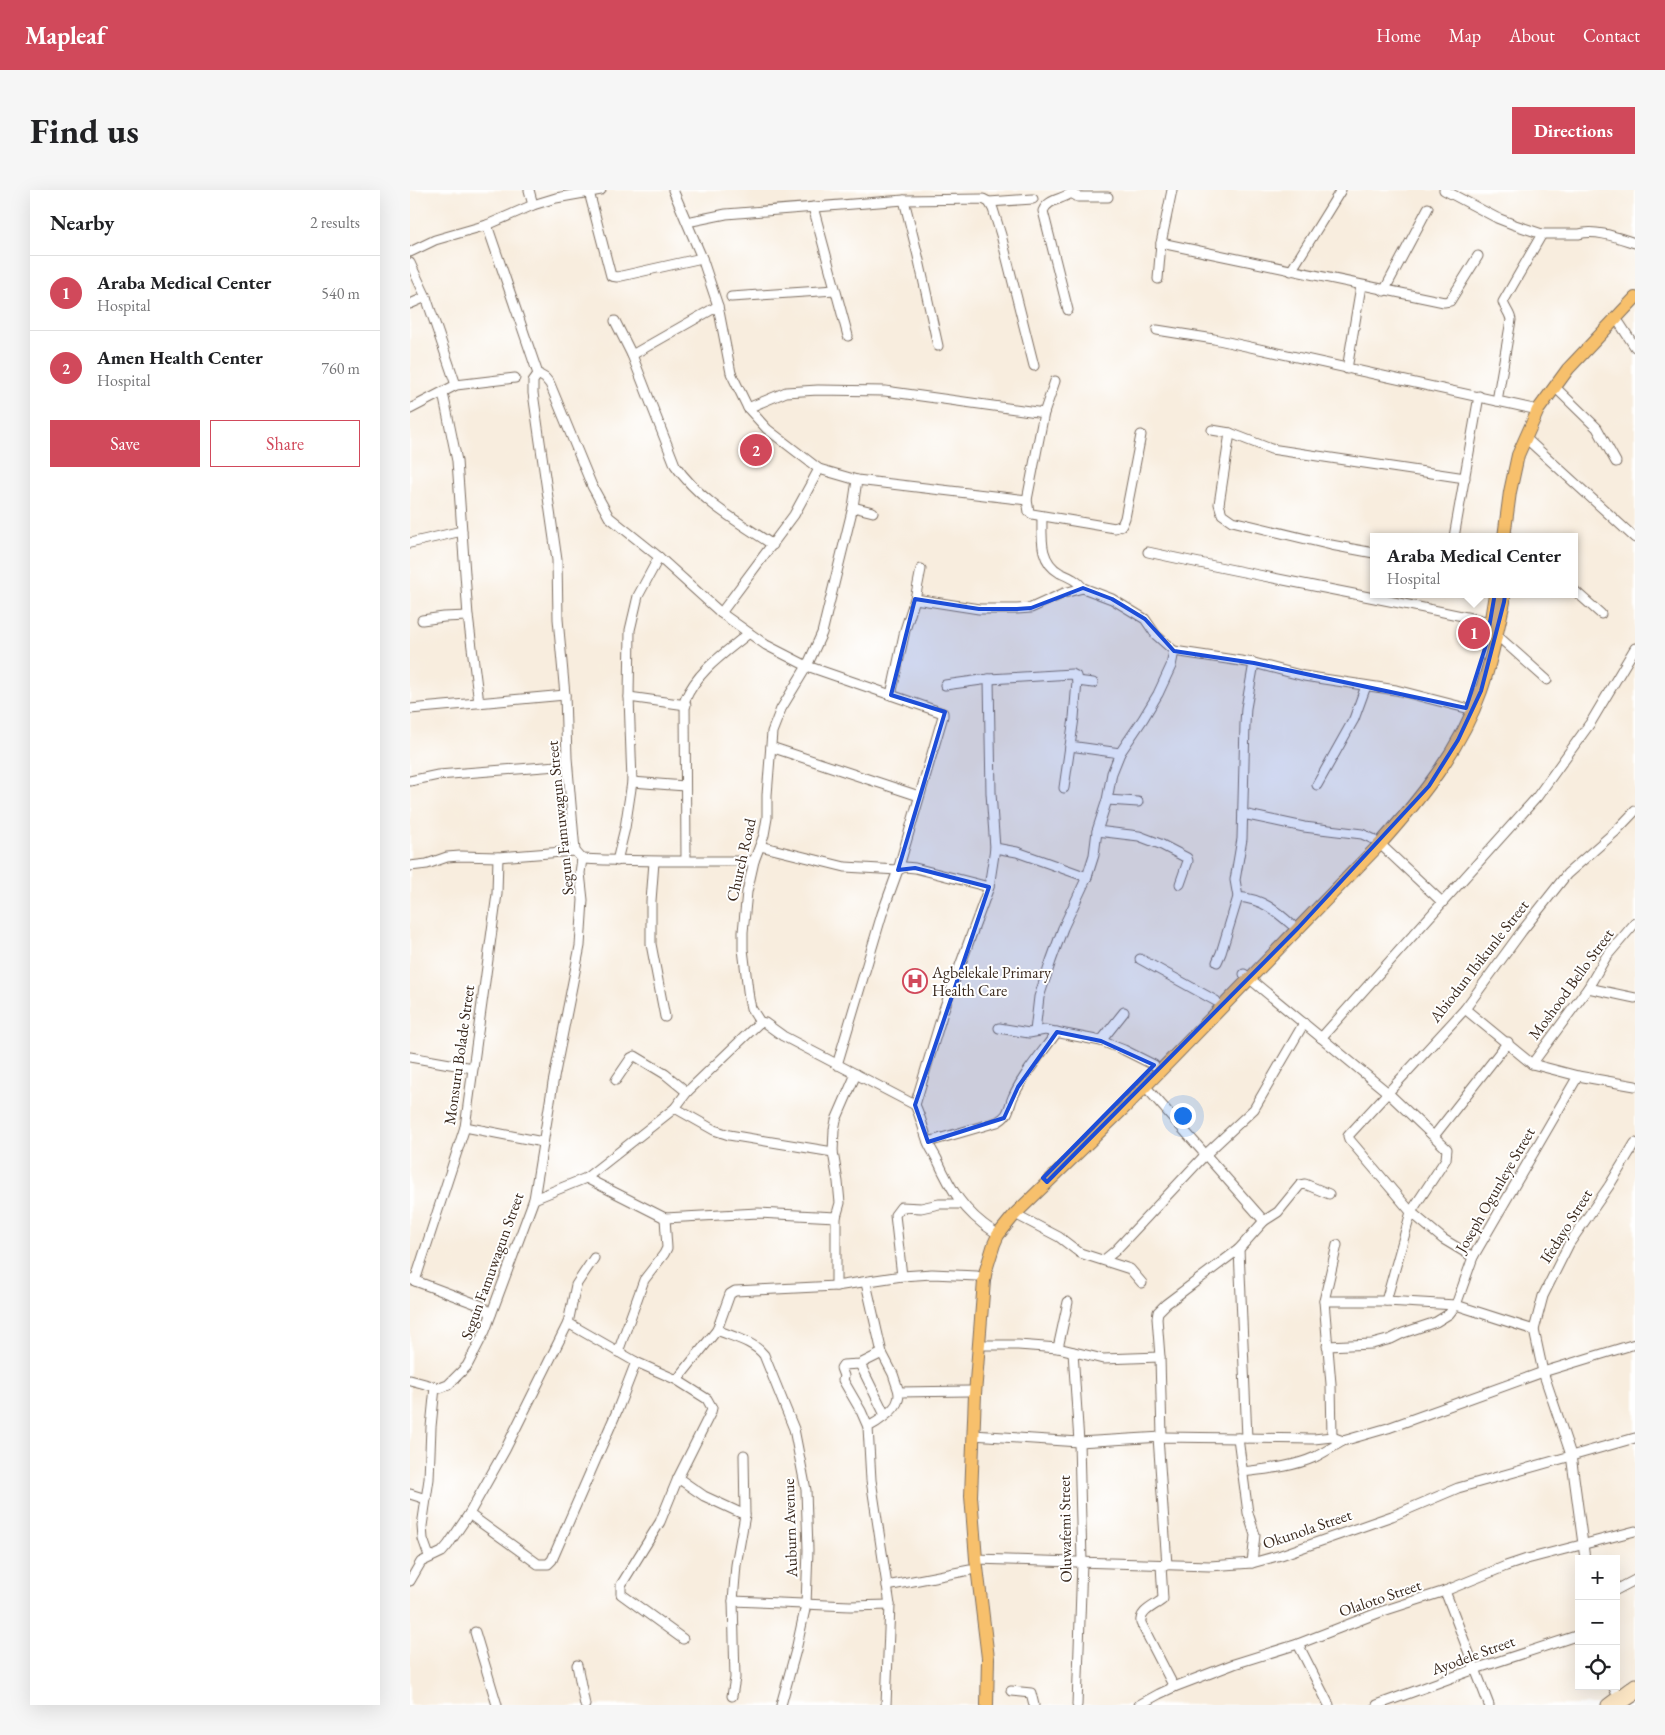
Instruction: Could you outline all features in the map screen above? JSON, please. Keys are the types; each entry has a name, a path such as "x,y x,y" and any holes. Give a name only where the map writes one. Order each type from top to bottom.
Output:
{"main road":[{"path":"1508,533 1510,492 1518,455 1538,410 1568,369 1635,298"},
{"path":"1509,533 1530,442 1542,417 1560,391 1635,309"},
{"path":"973,1564 970,1496 978,1345 986,1270 998,1235 1045,1180 1121,1103 1154,1065 1216,1000 1246,976 1376,842 1431,770 1449,742 1466,708 1474,688 1494,598"},
{"path":"987,1705 988,1658 980,1621 965,1518 964,1480 978,1276 993,1231 1009,1211 1125,1107 1292,925 1410,811 1429,786 1458,740 1481,691 1496,636 1503,598"},
{"path":"980,1621 980,1705"}],"street":[{"path":"529,190 533,205"},
{"path":"410,252 434,240 487,224 533,205 556,198 601,190"},
{"path":"673,190 702,258 718,306 731,374 748,408 768,428 819,469 856,480 1028,500"},
{"path":"1158,279 1161,243 1172,190"},
{"path":"1291,271 1341,190"},
{"path":"1444,190 1497,218 1542,234 1579,234 1585,232 1611,236 1635,243"},
{"path":"589,192 611,276 617,277 702,258"},
{"path":"1068,310 1042,211 1049,202 1071,192 1078,197 1108,197"},
{"path":"686,222 726,214 904,200 982,200 988,202 1033,198"},
{"path":"904,200 938,346"},
{"path":"988,202 993,209 1001,235 1034,366"},
{"path":"813,207 848,336"},
{"path":"1384,291 1428,208"},
{"path":"487,224 538,374 550,384 602,507 609,518 659,557 721,613 766,645 807,666 943,713 944,716 898,870 882,914 838,1065"},
{"path":"1497,401 1511,320 1510,313 1505,308 1503,302 1542,234"},
{"path":"1161,243 1444,302 1450,301 1478,256"},
{"path":"410,263 426,297 456,386"},
{"path":"1347,369 1361,286"},
{"path":"731,297 835,290"},
{"path":"410,304 426,297"},
{"path":"632,355 718,306"},
{"path":"615,321 632,355 675,465 686,481 718,509 773,545"},
{"path":"1620,324 1635,347"},
{"path":"1157,330 1214,339 1467,396 1479,396 1538,410"},
{"name":"Segun Famuwagun Street","path":"435,1387 440,1388 448,1385 467,1366 485,1331 534,1199 553,1083 580,946 583,900 580,873 582,859 575,851 567,758 565,695 558,619 557,560 533,393 532,381 538,374"},
{"path":"410,409 456,386 515,378"},
{"path":"1055,381 1044,413 1028,500 1029,512 1032,514 1115,528 1122,525 1141,435"},
{"path":"748,408 786,392 838,390 885,391 1044,413"},
{"path":"1560,391 1597,428 1616,462"},
{"path":"443,393 457,461 468,616 478,703"},
{"path":"1455,533 1479,396"},
{"path":"1212,430 1230,433 1271,449 1465,478"},
{"path":"1230,433 1219,504 1222,514 1232,521 1370,552"},
{"path":"1530,442 1635,538"},
{"path":"721,613 794,515 819,469"},
{"name":"Church Road","path":"760,1022 751,1008 743,949 746,900 754,862 767,818 772,732 775,722 807,666 822,633 853,507 856,480"},
{"path":"853,507 873,512"},
{"path":"1042,516 1043,554 1053,569 1078,582 1083,588 1112,598 1145,619 1156,635 1174,651 1254,663 1304,676 1396,690 1466,708"},
{"path":"410,543 462,530"},
{"path":"1148,552 1317,588 1370,597"},
{"path":"617,861 625,828 632,782 629,697 630,630 638,596 659,557"},
{"path":"891,695 921,569"},
{"path":"915,599 979,609 1017,609 1031,608 1064,593 1083,588"},
{"path":"1578,594 1601,614"},
{"path":"1376,598 1490,622"},
{"path":"422,620 468,616"},
{"path":"686,860 685,700 703,671 749,633"},
{"path":"1496,636 1547,680"},
{"path":"1321,1038 1536,797 1591,722 1635,648"},
{"path":"1035,1031 1040,997 1051,961 1063,928 1088,877 1097,831 1107,800 1112,773 1120,753 1158,694 1171,666 1174,651"},
{"path":"1217,962 1238,897 1235,880 1240,857 1243,814 1246,708 1254,663"},
{"path":"945,685 989,679 1072,674 1076,676 1074,718 1064,788"},
{"path":"914,1105 944,1009 989,887 995,848 991,793 989,679"},
{"path":"1077,681 1093,683"},
{"path":"1317,785 1354,719 1366,686"},
{"path":"410,709 565,695"},
{"path":"629,697 686,706"},
{"path":"1070,746 1120,753"},
{"path":"771,748 919,796"},
{"path":"410,781 438,775 557,766"},
{"path":"632,782 685,786"},
{"path":"1107,800 1138,802"},
{"name":"Abiodun Ibikunle Street","path":"1410,1212 1349,1139 1350,1133 1465,1009 1522,930 1567,874 1616,831 1635,811"},
{"path":"1243,814 1304,827 1362,834 1376,842 1442,902"},
{"path":"1097,831 1139,836 1187,858 1188,861 1180,884"},
{"path":"760,846 845,867 898,870 905,867 915,868 989,887"},
{"path":"995,848 1017,852 1088,877"},
{"path":"410,866 427,864 447,857 498,857 575,851"},
{"name":"Monsuru Bolade Street","path":"412,1280 465,1127 497,894 498,857"},
{"path":"582,859 654,862 686,860 754,862"},
{"path":"654,862 651,900 651,944 665,1017"},
{"path":"1238,897 1252,898 1273,909 1292,925"},
{"name":"Moshood Bello Street","path":"1532,1064 1588,988 1606,957 1635,923"},
{"path":"1140,959 1216,1000"},
{"path":"1246,976 1387,1092 1447,1148 1446,1159 1410,1212 1386,1301"},
{"path":"1588,988 1635,998"},
{"path":"1465,1009 1508,1042 1532,1064 1578,1076 1635,1086"},
{"path":"1101,1041 1124,1012"},
{"path":"534,1199 586,1178 675,1108 688,1092 760,1022 914,1105 920,1115 928,1142 949,1184 962,1204 978,1221 993,1231"},
{"path":"1104,1260 1115,1251 1206,1154 1254,1109 1304,1023"},
{"path":"999,1028 1029,1033 1045,1030 1101,1041 1154,1065"},
{"path":"928,1142 997,1122 1004,1118 1008,1113 1018,1087 1057,1032"},
{"path":"1434,1136 1508,1042"},
{"path":"616,1080 631,1058 635,1056 665,1074 688,1092"},
{"path":"410,1057 473,1068"},
{"path":"836,1286 836,1217 840,1203 833,1152 834,1130 836,1120 856,1074"},
{"name":"Joseph Ogunleye Street","path":"1327,1346 1372,1344 1436,1322 1449,1314 1456,1305 1473,1256 1578,1076"},
{"path":"1144,1086 1264,1221"},
{"path":"675,1108 714,1130 729,1135 833,1152"},
{"path":"465,1127 543,1142"},
{"name":"Ifedayo Street","path":"1534,1330 1543,1296 1569,1244 1609,1186 1635,1143"},
{"path":"586,1178 665,1218 758,1213 836,1217"},
{"path":"1174,1687 1140,1618 1163,1600 1164,1565 1158,1312 1239,1249 1264,1221 1278,1212 1302,1183 1329,1194"},
{"path":"902,1276 895,1215 897,1210 939,1204 962,1204"},
{"path":"1410,1212 1443,1239 1473,1256"},
{"path":"1015,1214 1059,1237 1080,1253 1130,1268 1142,1283"},
{"path":"618,1352 644,1280 667,1248 665,1218"},
{"path":"1332,1437 1331,1384 1324,1302 1337,1245"},
{"path":"1239,1249 1242,1472 1248,1514 1255,1535 1252,1563"},
{"path":"412,1578 421,1562 429,1556 442,1552 469,1514 505,1450 568,1324 576,1284 594,1258"},
{"path":"677,1380 717,1330 730,1294 734,1291 836,1286 902,1276 932,1274 978,1276"},
{"path":"412,1280 482,1306 491,1314"},
{"path":"866,1282 882,1353 893,1374 899,1392 898,1400 885,1415 868,1427"},
{"path":"1324,1302 1386,1301 1456,1305 1534,1330 1543,1372 1571,1455 1584,1555"},
{"path":"1058,1348 1068,1302"},
{"path":"568,1324 636,1362 677,1380 706,1398 712,1408 678,1478 660,1522 620,1589 622,1594 683,1639"},
{"name":"Auburn Avenue","path":"717,1330 752,1344 759,1348 764,1355 794,1429 806,1490 808,1550 806,1604 782,1701"},
{"path":"1242,1472 1308,1460 1343,1440 1388,1428 1543,1372 1635,1344"},
{"path":"978,1345 1058,1348 1103,1359 1160,1358"},
{"name":"Oluwafemi Street","path":"1072,1352 1079,1442 1082,1562 1077,1705"},
{"path":"882,1353 860,1364 843,1364 841,1368 844,1376 843,1380 868,1427 872,1480 890,1605 886,1705"},
{"path":"469,1514 538,1564 548,1564 552,1560 589,1476 636,1362"},
{"path":"860,1364 885,1415"},
{"path":"413,1381 435,1387 429,1479 422,1526 423,1539 429,1556"},
{"path":"899,1392 970,1391"},
{"path":"973,1436 1079,1442 1160,1437 1314,1439 1332,1437 1343,1440"},
{"name":"Okunola Street","path":"888,1586 973,1564 1082,1562 1210,1566 1252,1563 1392,1516 1458,1488 1635,1438"},
{"path":"732,1696 735,1678 733,1601 736,1565 745,1515 744,1455"},
{"path":"678,1478 712,1500 745,1515"},
{"path":"410,1494 426,1499"},
{"name":"Olaloto Street","path":"1139,1705 1174,1687 1234,1664 1298,1644 1383,1611 1445,1591 1506,1566 1635,1531"},
{"path":"1620,1588 1635,1580"},
{"path":"1445,1591 1489,1705"},
{"path":"733,1601 850,1606 890,1605"},
{"path":"474,1632 497,1705"},
{"name":"Ayodele Street","path":"1378,1705 1475,1669 1575,1636"},
{"path":"1298,1644 1328,1705"},
{"path":"577,1665 585,1705"},
{"path":"1607,1705 1635,1684"},
{"path":"1011,1691 1031,1693 1034,1705"},
{"path":"1617,1696 1635,1695"}],"highlighted area":[{"path":"1505,535 1513,539 1504,602 1481,691 1458,740 1429,786 1298,928 1047,1182 1043,1178 1154,1065 1101,1041 1057,1032 1018,1087 1004,1118 928,1142 915,1105 989,887 915,868 898,870 945,712 891,695 915,599 979,609 1017,609 1031,608 1083,588 1112,599 1145,619 1174,651 1254,663 1466,708 1486,645"}],"place":[{"name":"Amen Health Center","path":"756,450"},
{"name":"Araba Medical Center","path":"1474,633"},
{"name":"Agbelekale Primary Health Care","path":"915,981"}]}
